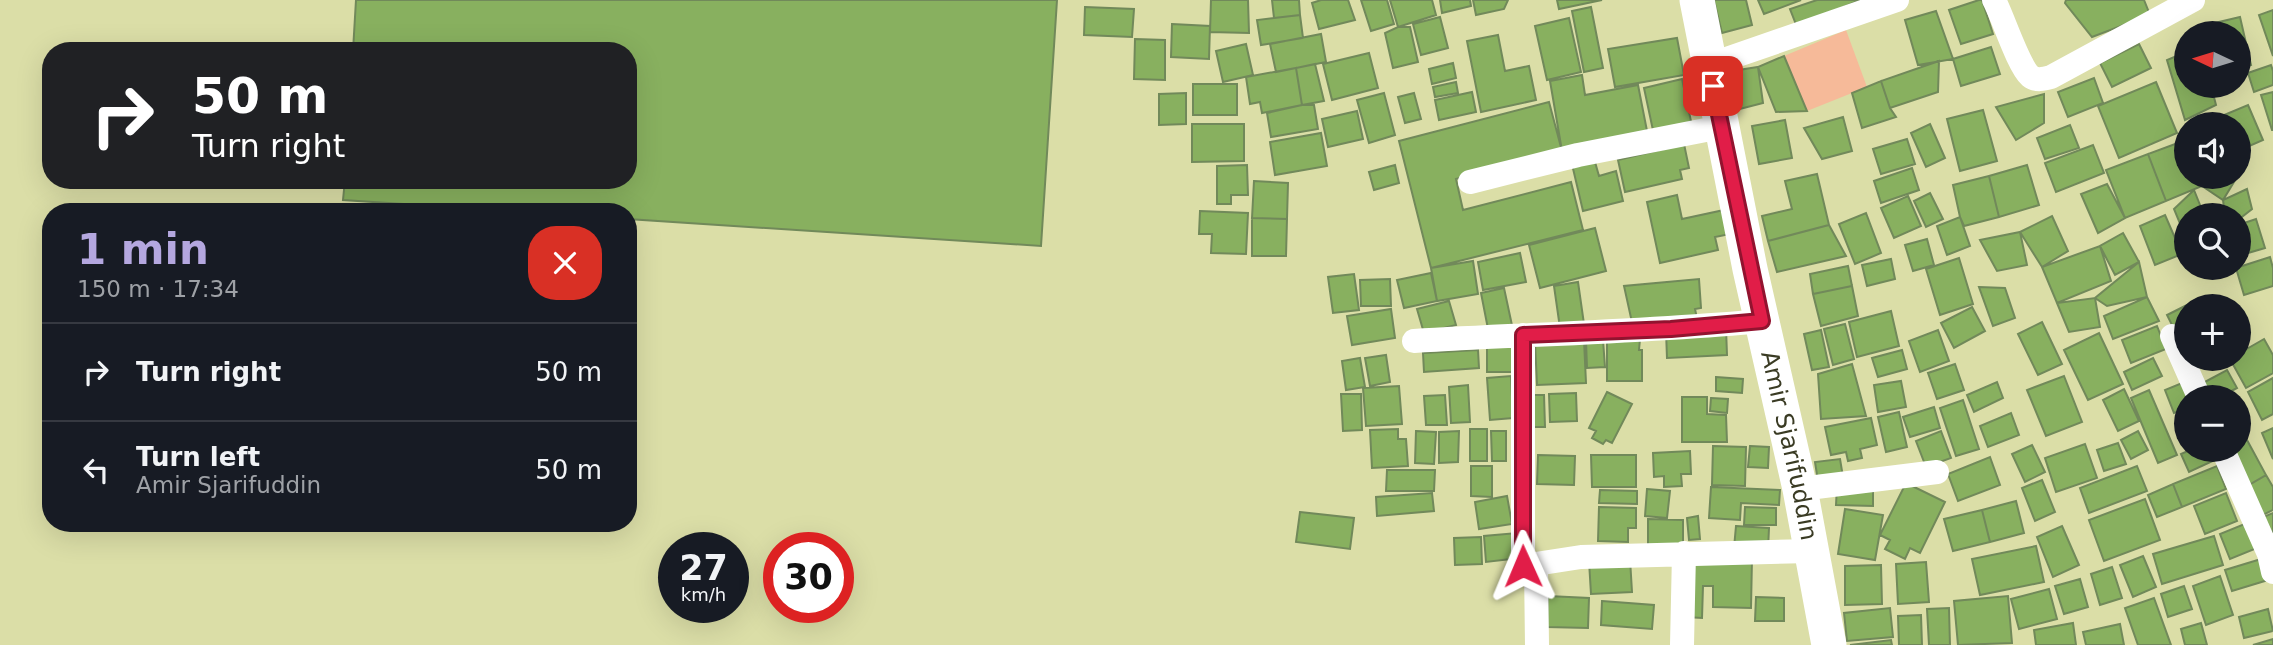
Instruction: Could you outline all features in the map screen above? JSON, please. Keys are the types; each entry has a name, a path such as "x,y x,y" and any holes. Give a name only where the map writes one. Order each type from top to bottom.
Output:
{"main road":[{"name":"Amir Sjarifuddin","path":"1697,0 1721,127 1800,489 1829,645"}],"street":[{"path":"1709,65 1897,0"},
{"path":"1994,0 2020,59 2029,75 2035,79 2051,77 2193,0"},
{"path":"1471,182 1578,155 1721,127"},
{"path":"1414,341 1671,329 1762,321"},
{"path":"1523,335 1523,566 1581,557 1811,551"},
{"path":"2172,336 2194,385"},
{"path":"2228,462 2272,559"},
{"path":"1800,489 1937,472"},
{"path":"1682,645 1684,553"},
{"path":"1536,566 1537,645"}],"shaded area":[{"path":"1846,30 1867,87 1807,111 1784,56"}],"building":[{"path":"356,0 1057,0 1041,246 637,220 637,203 388,203 343,200 344,189 637,189 637,42 354,42"},
{"path":"1211,0 1248,0 1249,33 1210,32"},
{"path":"1272,0 1299,0 1300,15 1274,18"},
{"path":"1321,0 1348,0 1355,20 1319,29 1312,3"},
{"path":"1361,0 1387,0 1394,24 1371,31"},
{"path":"1390,0 1432,0 1436,15 1398,27"},
{"path":"1440,0 1470,0 1471,6 1442,13"},
{"path":"1473,0 1508,0 1504,9 1476,15"},
{"path":"1557,0 1602,0 1559,9"},
{"path":"1714,0 1746,0 1752,25 1722,33"},
{"path":"1758,0 1801,0 1764,14"},
{"path":"1817,0 1860,0 1797,27 1790,9"},
{"path":"1982,0 1993,34 1961,44 1949,10"},
{"path":"2066,0 2144,0 2150,15 2092,37 2065,3"},
{"path":"1085,7 1134,9 1132,37 1084,35"},
{"path":"1591,7 1603,68 1584,72 1572,11"},
{"path":"2273,10 2273,56 2259,15"},
{"path":"1936,11 1953,59 1918,65 1905,20"},
{"path":"1300,15 1303,38 1261,45 1257,20"},
{"path":"1440,17 1448,48 1421,55 1413,24"},
{"path":"2240,17 2241,21 2223,21"},
{"path":"1569,18 1581,72 1547,80 1535,26"},
{"path":"1172,24 1210,26 1209,59 1171,57"},
{"path":"1398,27 1410,27 1418,62 1393,68 1385,33"},
{"path":"1321,34 1326,62 1276,72 1270,44"},
{"path":"1498,35 1505,71 1529,66 1536,100 1481,112 1467,41"},
{"path":"1677,38 1684,75 1615,87 1608,49"},
{"path":"1135,39 1165,40 1165,80 1134,79"},
{"path":"1246,44 1253,75 1223,82 1216,51"},
{"path":"2139,44 2151,68 2112,87 2100,63"},
{"path":"1991,47 2000,74 1961,86 1953,59"},
{"path":"1369,53 1378,88 1332,100 1323,64"},
{"path":"1784,56 1807,111 1776,112 1758,67"},
{"path":"2174,57 2174,83 2167,60"},
{"path":"1939,61 1938,92 1890,108 1881,81"},
{"path":"1453,63 1456,78 1432,84 1429,69"},
{"path":"1315,64 1324,101 1302,105 1296,68"},
{"path":"2271,65 2273,85 2254,92 2251,72"},
{"path":"1758,67 1763,103 1728,112 1719,73"},
{"path":"1296,68 1302,105 1262,113 1260,102 1250,104 1246,77"},
{"path":"1582,75 1585,95 1638,85 1648,136 1562,151 1550,81"},
{"path":"2094,78 2103,103 2068,117 2058,92"},
{"path":"1682,79 1692,126 1654,135 1644,88"},
{"path":"1881,81 1896,117 1862,128 1852,93"},
{"path":"1456,82 1458,93 1435,97 1433,87"},
{"path":"2156,82 2174,126 2174,134 2119,158 2098,106"},
{"path":"1193,84 1237,84 1237,115 1193,115"},
{"path":"1472,92 1476,112 1439,120 1435,100"},
{"path":"2273,92 2273,130 2272,130 2261,95"},
{"path":"1186,93 1186,124 1159,125 1159,94"},
{"path":"1384,93 1395,135 1369,143 1357,100"},
{"path":"1414,93 1421,119 1405,123 1398,97"},
{"path":"2044,94 2044,123 2016,140 1996,107"},
{"path":"2178,98 2214,98 2216,105 2202,112 2183,112"},
{"path":"1549,102 1562,151 1456,179 1463,210 1571,182 1583,230 1431,268 1399,141"},
{"path":"1314,105 1318,129 1271,137 1267,113"},
{"path":"2248,105 2251,112 2231,112"},
{"path":"1983,110 1997,161 1960,171 1947,119"},
{"path":"1357,111 1363,139 1328,147 1322,119"},
{"path":"2251,112 2263,140 2251,145"},
{"path":"1843,117 1852,151 1822,159 1804,128"},
{"path":"1785,120 1792,158 1759,164 1752,126"},
{"path":"1192,124 1244,124 1244,161 1192,162"},
{"path":"1930,124 1945,158 1926,167 1911,133"},
{"path":"2070,125 2079,148 2045,159 2037,138"},
{"path":"1321,133 1327,166 1275,175 1270,142"},
{"path":"1907,139 1915,164 1881,174 1873,149"},
{"path":"1684,144 1689,168 1680,170 1682,179 1625,192 1618,160"},
{"path":"2174,144 2174,189 2195,189 2166,201 2148,154"},
{"path":"2093,145 2104,173 2056,192 2045,163"},
{"path":"2148,154 2166,201 2125,218 2106,170"},
{"path":"1593,155 1599,176 1616,171 1623,201 1583,211 1571,160"},
{"path":"1247,165 1248,195 1231,195 1231,204 1217,204 1217,166"},
{"path":"1395,165 1399,183 1374,190 1369,172"},
{"path":"2027,165 2039,205 1999,217 1989,176"},
{"path":"1912,168 1919,190 1881,203 1874,181"},
{"path":"1817,174 1829,225 1768,241 1762,216 1792,209 1785,181"},
{"path":"1989,176 1999,217 1964,226 1953,185"},
{"path":"1254,181 1288,183 1287,219 1252,218"},
{"path":"2107,184 2125,218 2098,233 2081,194"},
{"path":"2206,189 2230,189 2223,200"},
{"path":"2247,189 2250,203 2223,203 2223,200"},
{"path":"2194,190 2199,203 2180,203"},
{"path":"1930,193 1943,219 1926,227 1914,201"},
{"path":"1677,195 1682,219 1724,210 1730,234 1715,237 1718,250 1660,263 1647,202"},
{"path":"1908,196 1921,226 1894,238 1881,208"},
{"path":"1200,211 1248,213 1246,254 1211,253 1212,234 1199,234"},
{"path":"1866,213 1881,253 1855,264 1839,224"},
{"path":"2165,215 2174,236 2174,257 2155,265 2140,226"},
{"path":"2052,216 2068,251 2042,267 2020,232"},
{"path":"1960,217 1970,246 1947,255 1937,226"},
{"path":"1252,218 1287,219 1286,256 1252,256"},
{"path":"2256,219 2265,248 2251,252 2251,221"},
{"path":"1829,225 1846,256 1777,272 1768,241"},
{"path":"1595,228 1606,271 1540,288 1529,245"},
{"path":"2020,232 2027,265 1997,271 1980,240"},
{"path":"2123,233 2139,262 2115,275 2100,246"},
{"path":"1927,239 1934,265 1913,271 1905,245"},
{"path":"2100,246 2111,281 2057,303 2042,267"},
{"path":"1520,253 1526,282 1483,290 1478,262"},
{"path":"2270,257 2273,286 2244,294 2240,280 2251,280 2251,263"},
{"path":"1959,258 1973,304 1940,315 1926,269"},
{"path":"1891,259 1895,279 1867,286 1862,265"},
{"path":"1473,261 1478,294 1437,301 1431,268"},
{"path":"2139,262 2147,297 2107,306 2095,298"},
{"path":"1848,266 1852,286 1813,294 1810,274"},
{"path":"1431,273 1437,301 1404,308 1397,280"},
{"path":"1354,274 1359,310 1333,313 1328,277"},
{"path":"1390,279 1391,306 1361,306 1360,280"},
{"path":"1699,279 1701,308 1695,309 1698,323 1633,327 1624,286"},
{"path":"1578,282 1584,324 1560,328 1554,286"},
{"path":"1852,286 1858,316 1821,326 1813,294"},
{"path":"1979,287 2005,288 2015,318 1993,326"},
{"path":"1504,288 1513,330 1489,334 1481,293"},
{"path":"2147,297 2159,321 2113,339 2104,316"},
{"path":"2095,298 2100,327 2069,332 2057,303"},
{"path":"1449,301 1456,325 1424,333 1417,309"},
{"path":"1972,307 1985,331 1954,348 1941,323"},
{"path":"1391,309 1395,338 1352,345 1347,316"},
{"path":"1891,311 1899,346 1857,357 1849,322"},
{"path":"2174,312 2174,329 2167,315"},
{"path":"2042,322 2062,364 2038,375 2018,334"},
{"path":"1845,324 1854,359 1833,365 1824,329"},
{"path":"2157,326 2166,349 2131,363 2122,340"},
{"path":"1726,328 1727,355 1667,358 1666,331"},
{"path":"1821,330 1829,367 1812,370 1804,334"},
{"path":"1938,330 1949,361 1920,372 1909,341"},
{"path":"2099,333 2123,384 2088,400 2064,350"},
{"path":"1607,339 1640,339 1642,381 1607,381"},
{"path":"2264,339 2273,355 2273,373 2251,385 2244,385 2237,371 2251,371 2251,346"},
{"path":"1584,340 1586,383 1537,385 1535,342"},
{"path":"1603,340 1605,367 1587,368 1586,341"},
{"path":"1487,347 1516,347 1512,372 1487,372"},
{"path":"1478,350 1479,368 1424,372 1423,353"},
{"path":"1902,350 1907,369 1878,377 1872,358"},
{"path":"1386,355 1390,382 1370,386 1365,358"},
{"path":"1360,358 1365,387 1346,390 1342,361"},
{"path":"2153,358 2162,376 2132,390 2124,372"},
{"path":"1852,364 1866,416 1821,419 1818,374"},
{"path":"1955,364 1964,390 1937,399 1928,373"},
{"path":"2228,371 2235,385 2202,385"},
{"path":"1511,376 1513,418 1490,420 1487,378"},
{"path":"2064,376 2082,422 2046,436 2027,390"},
{"path":"1716,377 1743,379 1742,393 1716,391"},
{"path":"2273,378 2273,414 2262,420 2251,398 2251,390"},
{"path":"1901,381 1906,407 1878,412 1874,385"},
{"path":"1997,382 2003,398 1974,412 1967,395"},
{"path":"1468,385 1470,422 1451,423 1449,387"},
{"path":"1399,386 1402,424 1366,426 1363,388"},
{"path":"2174,386 2174,413 2165,390"},
{"path":"2124,389 2139,421 2118,431 2103,400"},
{"path":"2149,390 2174,448 2174,456 2158,463 2131,398"},
{"path":"1607,392 1632,404 1612,443 1606,440 1603,444 1592,438 1596,431 1589,428"},
{"path":"1576,393 1577,421 1550,422 1549,394"},
{"path":"1341,394 1361,394 1362,430 1343,431"},
{"path":"1445,395 1447,425 1426,425 1424,396"},
{"path":"1531,395 1544,395 1545,427 1532,427"},
{"path":"1682,397 1707,397 1707,414 1726,415 1727,442 1682,442"},
{"path":"1711,398 1728,399 1727,413 1710,411"},
{"path":"1963,400 1979,449 1956,456 1940,408"},
{"path":"1934,407 1940,428 1910,437 1903,417"},
{"path":"1899,412 1907,447 1886,452 1878,417"},
{"path":"2011,413 2019,435 1988,447 1980,426"},
{"path":"1871,418 1877,445 1860,449 1862,458 1848,461 1846,452 1831,455 1825,427"},
{"path":"2273,428 2273,459 2262,433"},
{"path":"1398,429 1398,439 1406,439 1408,466 1372,468 1370,430"},
{"path":"1470,429 1487,429 1487,461 1470,461"},
{"path":"1416,431 1436,432 1434,464 1415,463"},
{"path":"1459,431 1458,462 1439,463 1439,432"},
{"path":"1491,431 1506,431 1506,461 1492,461"},
{"path":"1941,431 1951,458 1926,467 1916,441"},
{"path":"2138,431 2148,450 2131,459 2121,440"},
{"path":"2118,443 2126,464 2104,471 2097,450"},
{"path":"2085,444 2097,478 2056,492 2045,458"},
{"path":"2032,445 2045,472 2025,482 2012,454"},
{"path":"1713,446 1746,447 1745,486 1712,485"},
{"path":"1750,446 1769,447 1768,468 1748,467"},
{"path":"2251,447 2266,475 2247,486 2236,462 2251,462"},
{"path":"1690,451 1691,474 1681,474 1682,486 1664,487 1664,476 1654,477 1653,453"},
{"path":"1538,455 1575,456 1574,485 1537,484"},
{"path":"1591,455 1636,455 1636,487 1592,487"},
{"path":"1990,457 2000,485 1958,501 1948,474"},
{"path":"1840,459 1843,477 1818,481 1815,462"},
{"path":"2185,462 2211,462 2189,472"},
{"path":"1471,466 1492,466 1492,497 1471,496"},
{"path":"2137,466 2147,491 2089,513 2080,488"},
{"path":"2217,466 2226,489 2182,507 2173,484"},
{"path":"1387,470 1435,470 1434,491 1386,491"},
{"path":"2266,475 2273,487 2273,510 2263,515 2247,486"},
{"path":"2042,480 2055,512 2035,521 2022,488"},
{"path":"1906,483 1945,502 1920,553 1910,548 1905,559 1885,549 1890,540 1880,535"},
{"path":"2173,484 2182,507 2157,517 2148,495"},
{"path":"1837,486 1873,487 1873,506 1836,505"},
{"path":"1711,487 1780,490 1779,505 1741,503 1740,520 1709,518"},
{"path":"1647,489 1670,491 1667,518 1645,516"},
{"path":"1600,490 1637,491 1637,504 1599,503"},
{"path":"1432,493 1434,511 1377,516 1376,497"},
{"path":"2226,493 2237,521 2205,534 2194,506"},
{"path":"1507,496 1512,524 1479,529 1475,502"},
{"path":"2145,499 2160,540 2104,561 2089,520"},
{"path":"2016,501 2024,533 1990,542 1982,510"},
{"path":"1599,507 1636,508 1636,528 1628,528 1628,542 1598,541"},
{"path":"1745,507 1776,508 1776,525 1744,525"},
{"path":"1845,509 1883,515 1875,560 1838,554"},
{"path":"1982,510 1990,542 1953,551 1944,519"},
{"path":"1300,512 1354,518 1350,549 1296,542"},
{"path":"2273,513 2273,532 2269,534 2261,518"},
{"path":"1698,516 1700,539 1689,540 1687,518"},
{"path":"1648,519 1683,520 1683,551 1648,550"},
{"path":"2247,523 2257,548 2230,559 2220,534"},
{"path":"1736,526 1769,528 1768,550 1734,548"},
{"path":"2062,526 2079,565 2053,577 2037,537"},
{"path":"1517,533 1519,558 1486,562 1484,536"},
{"path":"2214,536 2223,565 2162,584 2153,554"},
{"path":"1481,537 1482,564 1455,565 1454,538"},
{"path":"2036,546 2044,582 1980,595 1972,559"},
{"path":"1688,556 1752,558 1751,608 1713,607 1713,586 1703,586 1702,618 1686,617"},
{"path":"2143,556 2156,587 2133,597 2120,565"},
{"path":"1630,559 1632,592 1591,594 1589,561"},
{"path":"2261,559 2268,580 2232,591 2225,570"},
{"path":"1926,562 1929,602 1898,604 1896,564"},
{"path":"1881,565 1882,604 1845,605 1845,566"},
{"path":"2112,567 2122,598 2100,605 2091,574"},
{"path":"2220,576 2233,615 2206,625 2193,586"},
{"path":"2080,579 2088,607 2064,614 2055,586"},
{"path":"2184,586 2192,609 2168,617 2161,594"},
{"path":"2049,589 2057,619 2019,629 2011,599"},
{"path":"1548,596 1589,598 1588,628 1547,627"},
{"path":"2008,596 2012,643 1958,645 1954,601"},
{"path":"1756,597 1784,598 1784,621 1755,621"},
{"path":"2154,598 2171,645 2138,645 2125,608"},
{"path":"1602,601 1654,605 1652,629 1601,625"},
{"path":"1890,608 1893,637 1847,641 1844,613"},
{"path":"1949,608 1950,645 1929,645 1927,609"},
{"path":"2268,609 2273,631 2244,638 2239,617"},
{"path":"1921,615 1922,645 1899,645 1898,616"},
{"path":"2073,623 2076,645 2036,645 2034,630"},
{"path":"2201,623 2207,645 2185,645 2181,629"},
{"path":"2120,624 2124,645 2086,645 2083,632"},
{"path":"2273,639 2273,645 2253,645"},
{"path":"1891,640 1892,645 1850,645"}],"route":[{"path":"1523,566 1523,335 1671,329 1762,321 1713,86"}]}
